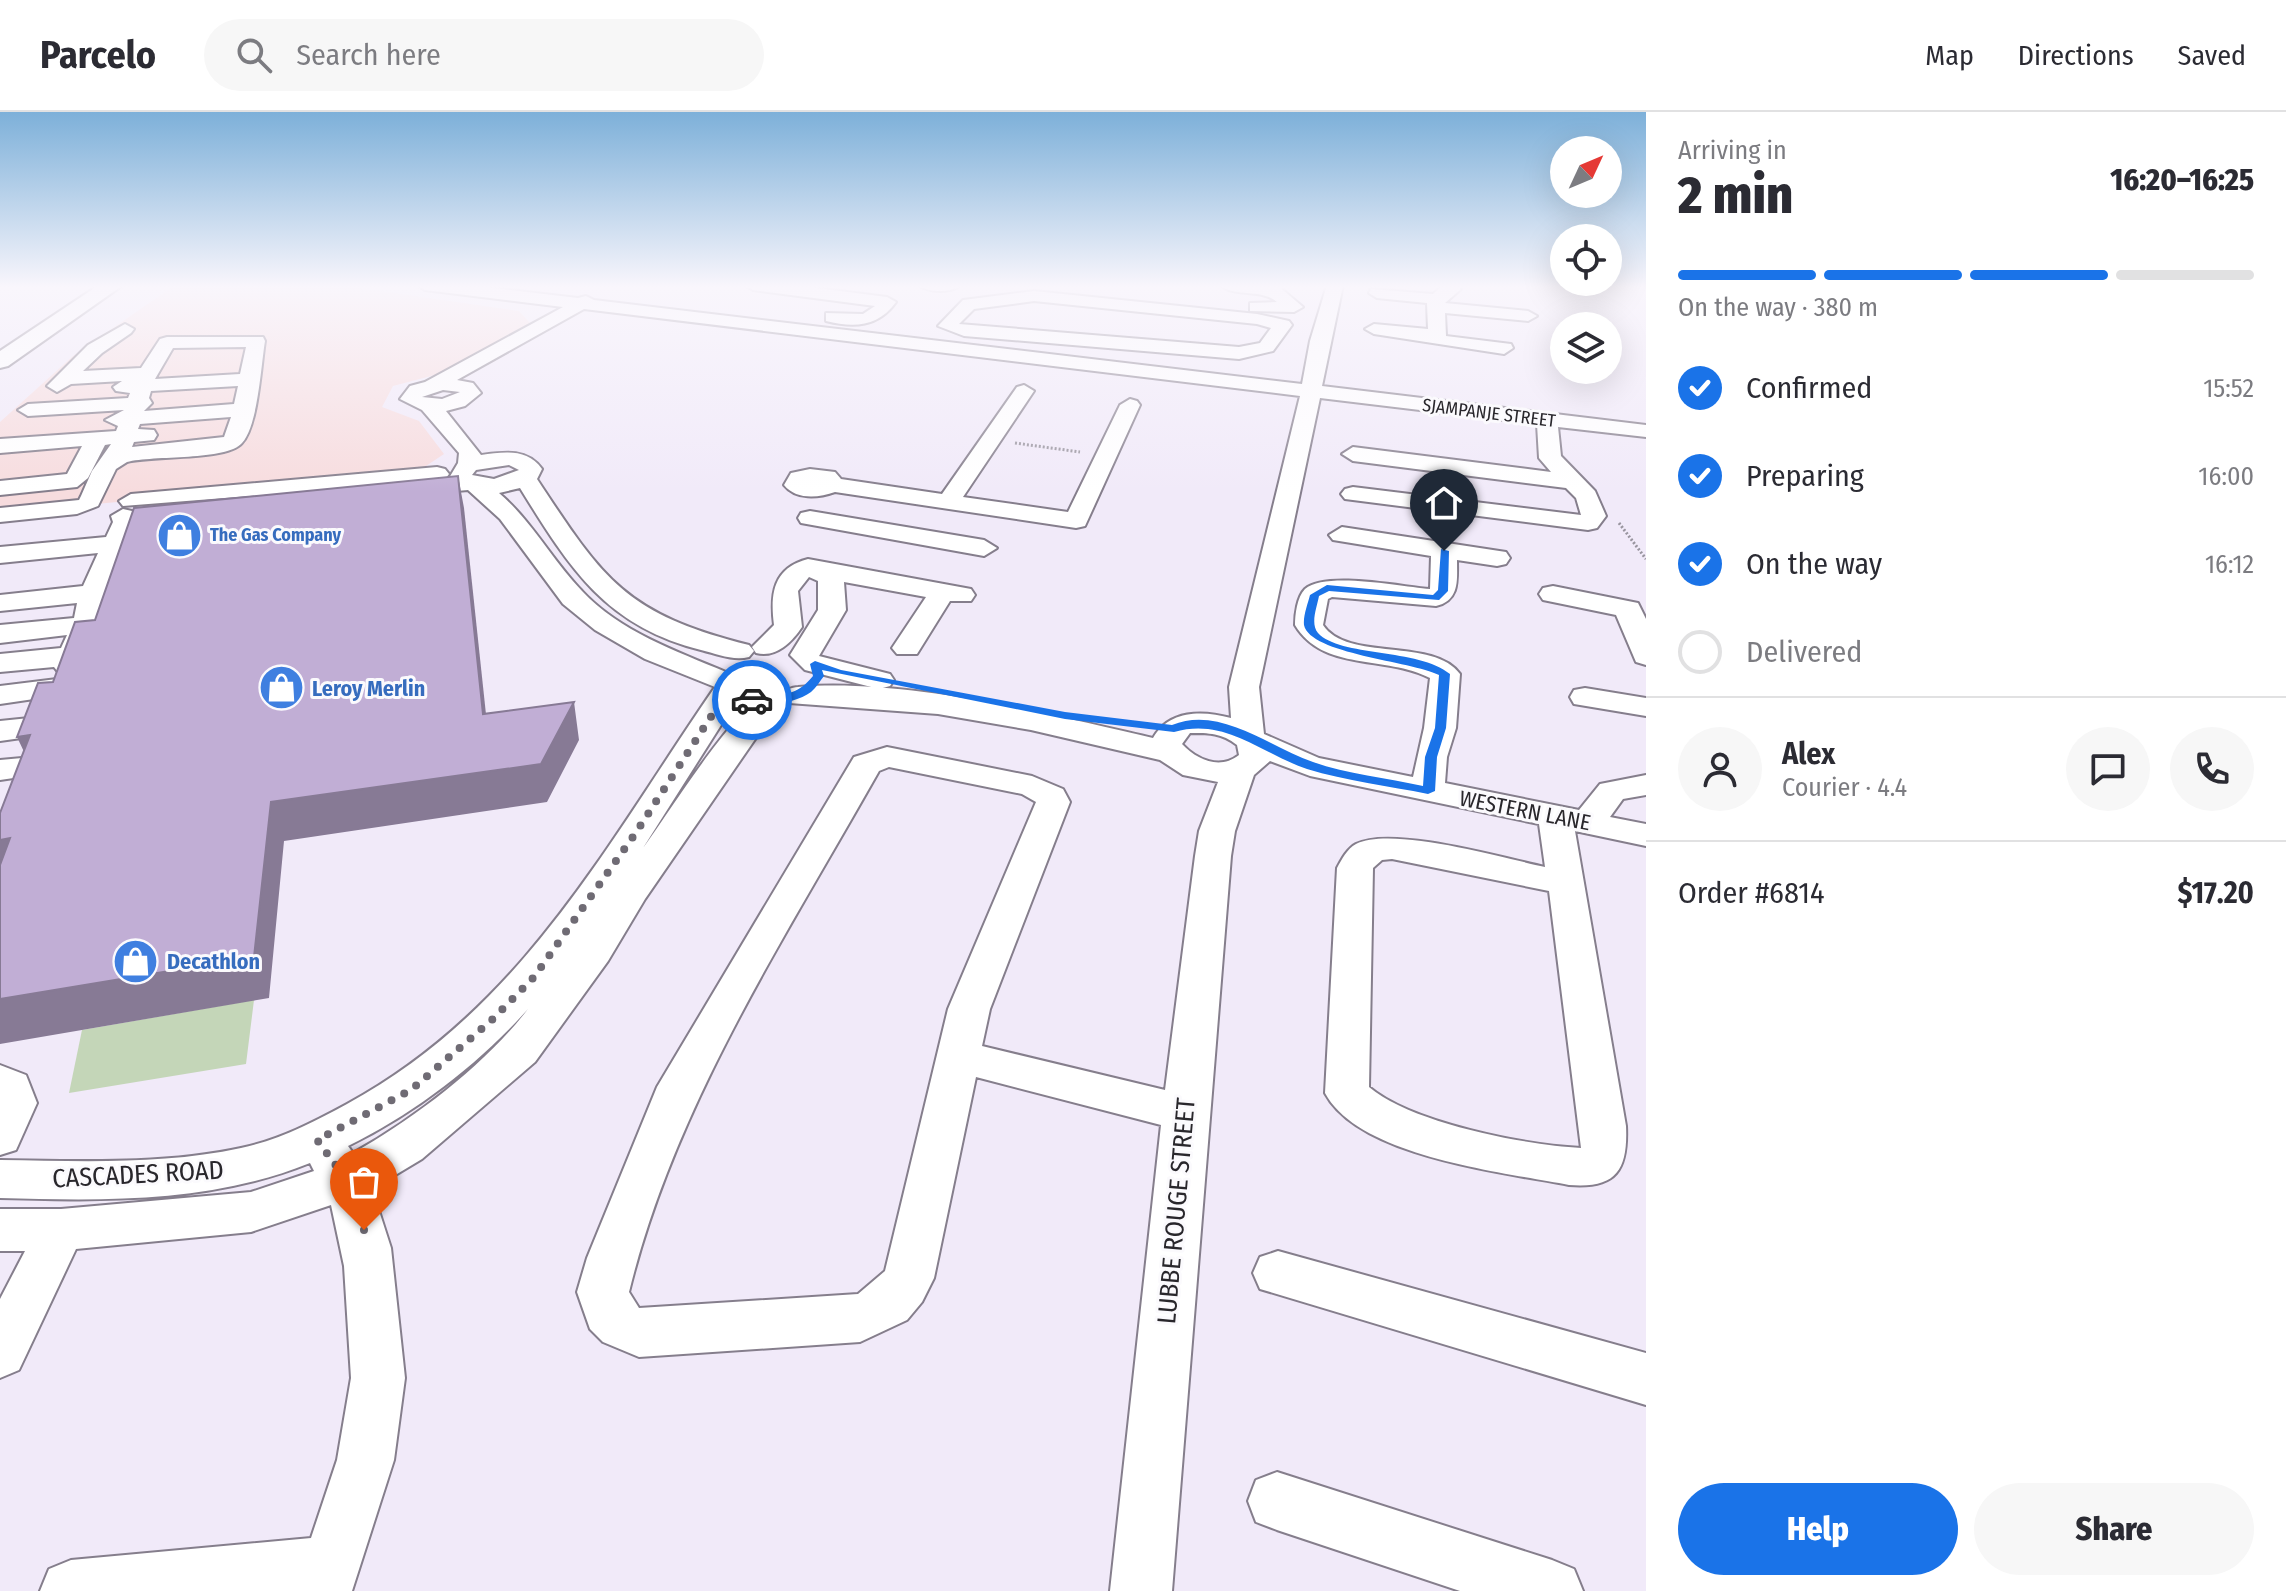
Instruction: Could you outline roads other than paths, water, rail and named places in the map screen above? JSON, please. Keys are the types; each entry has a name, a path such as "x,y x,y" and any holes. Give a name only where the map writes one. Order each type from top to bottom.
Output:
{"street":[{"path":"90,354 7,428 140,397 247,388"},
{"path":"100,354 140,397"},
{"path":"0,488 69,482 76,478 97,439 140,397 223,354"},
{"path":"247,388 254,354"},
{"path":"431,395 495,354"},
{"path":"1030,354 1231,381 1281,393 1293,401 1311,394"},
{"path":"1081,354 1187,368 1275,374 1291,372 1314,362"},
{"path":"1311,394 1316,354"},
{"path":"1311,394 1319,354"},
{"path":"480,363 462,395 471,425 498,458"},
{"name":"SJAMPANJE STREET","path":"1187,368 1311,394 1543,435 1646,431"},
{"path":"72,371 140,397"},
{"path":"49,392 140,397 247,388"},
{"path":"15,421 140,397 247,388"},
{"path":"948,502 1024,391"},
{"name":"LUBBE ROUGE STREET","path":"1141,1591 1185,1113 1217,831 1247,754 1244,687 1289,480 1285,473 1311,394"},
{"path":"431,395 462,395"},
{"path":"431,395 470,452 468,476"},
{"path":"84,510 140,397"},
{"path":"9,780 39,727 86,625 117,533 131,467 140,397"},
{"path":"808,567 810,518 824,488 1076,521 1130,405"},
{"path":"1353,494 1588,523 1594,516 1593,507 1550,458 1543,435"},
{"path":"0,446 97,439"},
{"path":"0,467 55,458 66,441"},
{"path":"1353,454 1573,482"},
{"path":"0,555 468,476 508,484 525,478 531,469 525,462 498,458 468,476"},
{"path":"468,476 509,514 573,598 605,624 668,660 752,700 848,695 914,701 1174,747 1208,723 1210,716 1244,687"},
{"path":"525,478 594,582 614,600 653,626 686,639 810,660 838,672 1065,715 1174,747"},
{"path":"0,504 84,510 117,533"},
{"path":"0,515 84,510"},
{"path":"0,530 84,510"},
{"path":"810,518 984,548"},
{"path":"0,578 117,533"},
{"path":"0,603 117,533"},
{"path":"1342,535 1497,558"},
{"path":"1428,791 1431,757 1440,728 1445,674 1423,663 1334,646 1314,635 1309,623 1315,595 1327,588 1436,598 1443,591 1444,551"},
{"path":"332,1160 493,1019 534,977 635,834 721,685 720,663 752,649 788,627 783,588 789,577 808,567 952,593 907,648"},
{"path":"808,567 830,577 836,597 810,660"},
{"path":"1553,594 1628,609 1646,656"},
{"path":"0,634 86,625"},
{"path":"0,663 73,656"},
{"path":"332,1160 406,1146 520,1051 594,951 630,893 749,725 786,698 815,683 818,676 810,660"},
{"path":"0,695 57,688"},
{"path":"1585,697 1646,707"},
{"path":"1208,723 1229,727 1247,754"},
{"path":"0,731 39,727"},
{"name":"LUBBE ROUGE STREET","path":"1174,747 1205,800 1217,831"},
{"name":"WESTERN LANE","path":"1174,747 1208,771 1247,754 1646,835"},
{"path":"887,757 1017,783 1051,796 1053,802 969,1009 958,1056 909,1278 898,1296 882,1311 860,1318 639,1333 621,1325 608,1312 603,1292 612,1258 679,1087 866,764 873,759 887,757"},
{"path":"1566,883 1392,848 1374,849 1360,858 1355,868 1345,1079 1347,1093 1357,1105 1398,1128 1569,1166 1586,1168 1599,1164 1604,1157 1603,1126 1566,883 1571,819 1612,791 1646,785"},
{"path":"958,1056 1185,1113"},
{"path":"0,1082 10,1087 15,1103 0,1137"},
{"name":"CASCADES ROAD","path":"0,1179 189,1175 270,1159 332,1160"},
{"path":"71,1591 326,1579 358,1494 370,1444 378,1377 370,1264 364,1230 332,1160"},
{"name":"CASCADES ROAD","path":"0,1230 61,1230 251,1212 332,1160"},
{"path":"0,1353 61,1230"},
{"path":"1278,1273 1645,1388"},
{"path":"1277,1501 1517,1585"}],"place":[{"name":"The Gas Company","path":"179,535"},
{"name":"Leroy Merlin","path":"281,688"},
{"name":"Decathlon","path":"136,961"}]}
